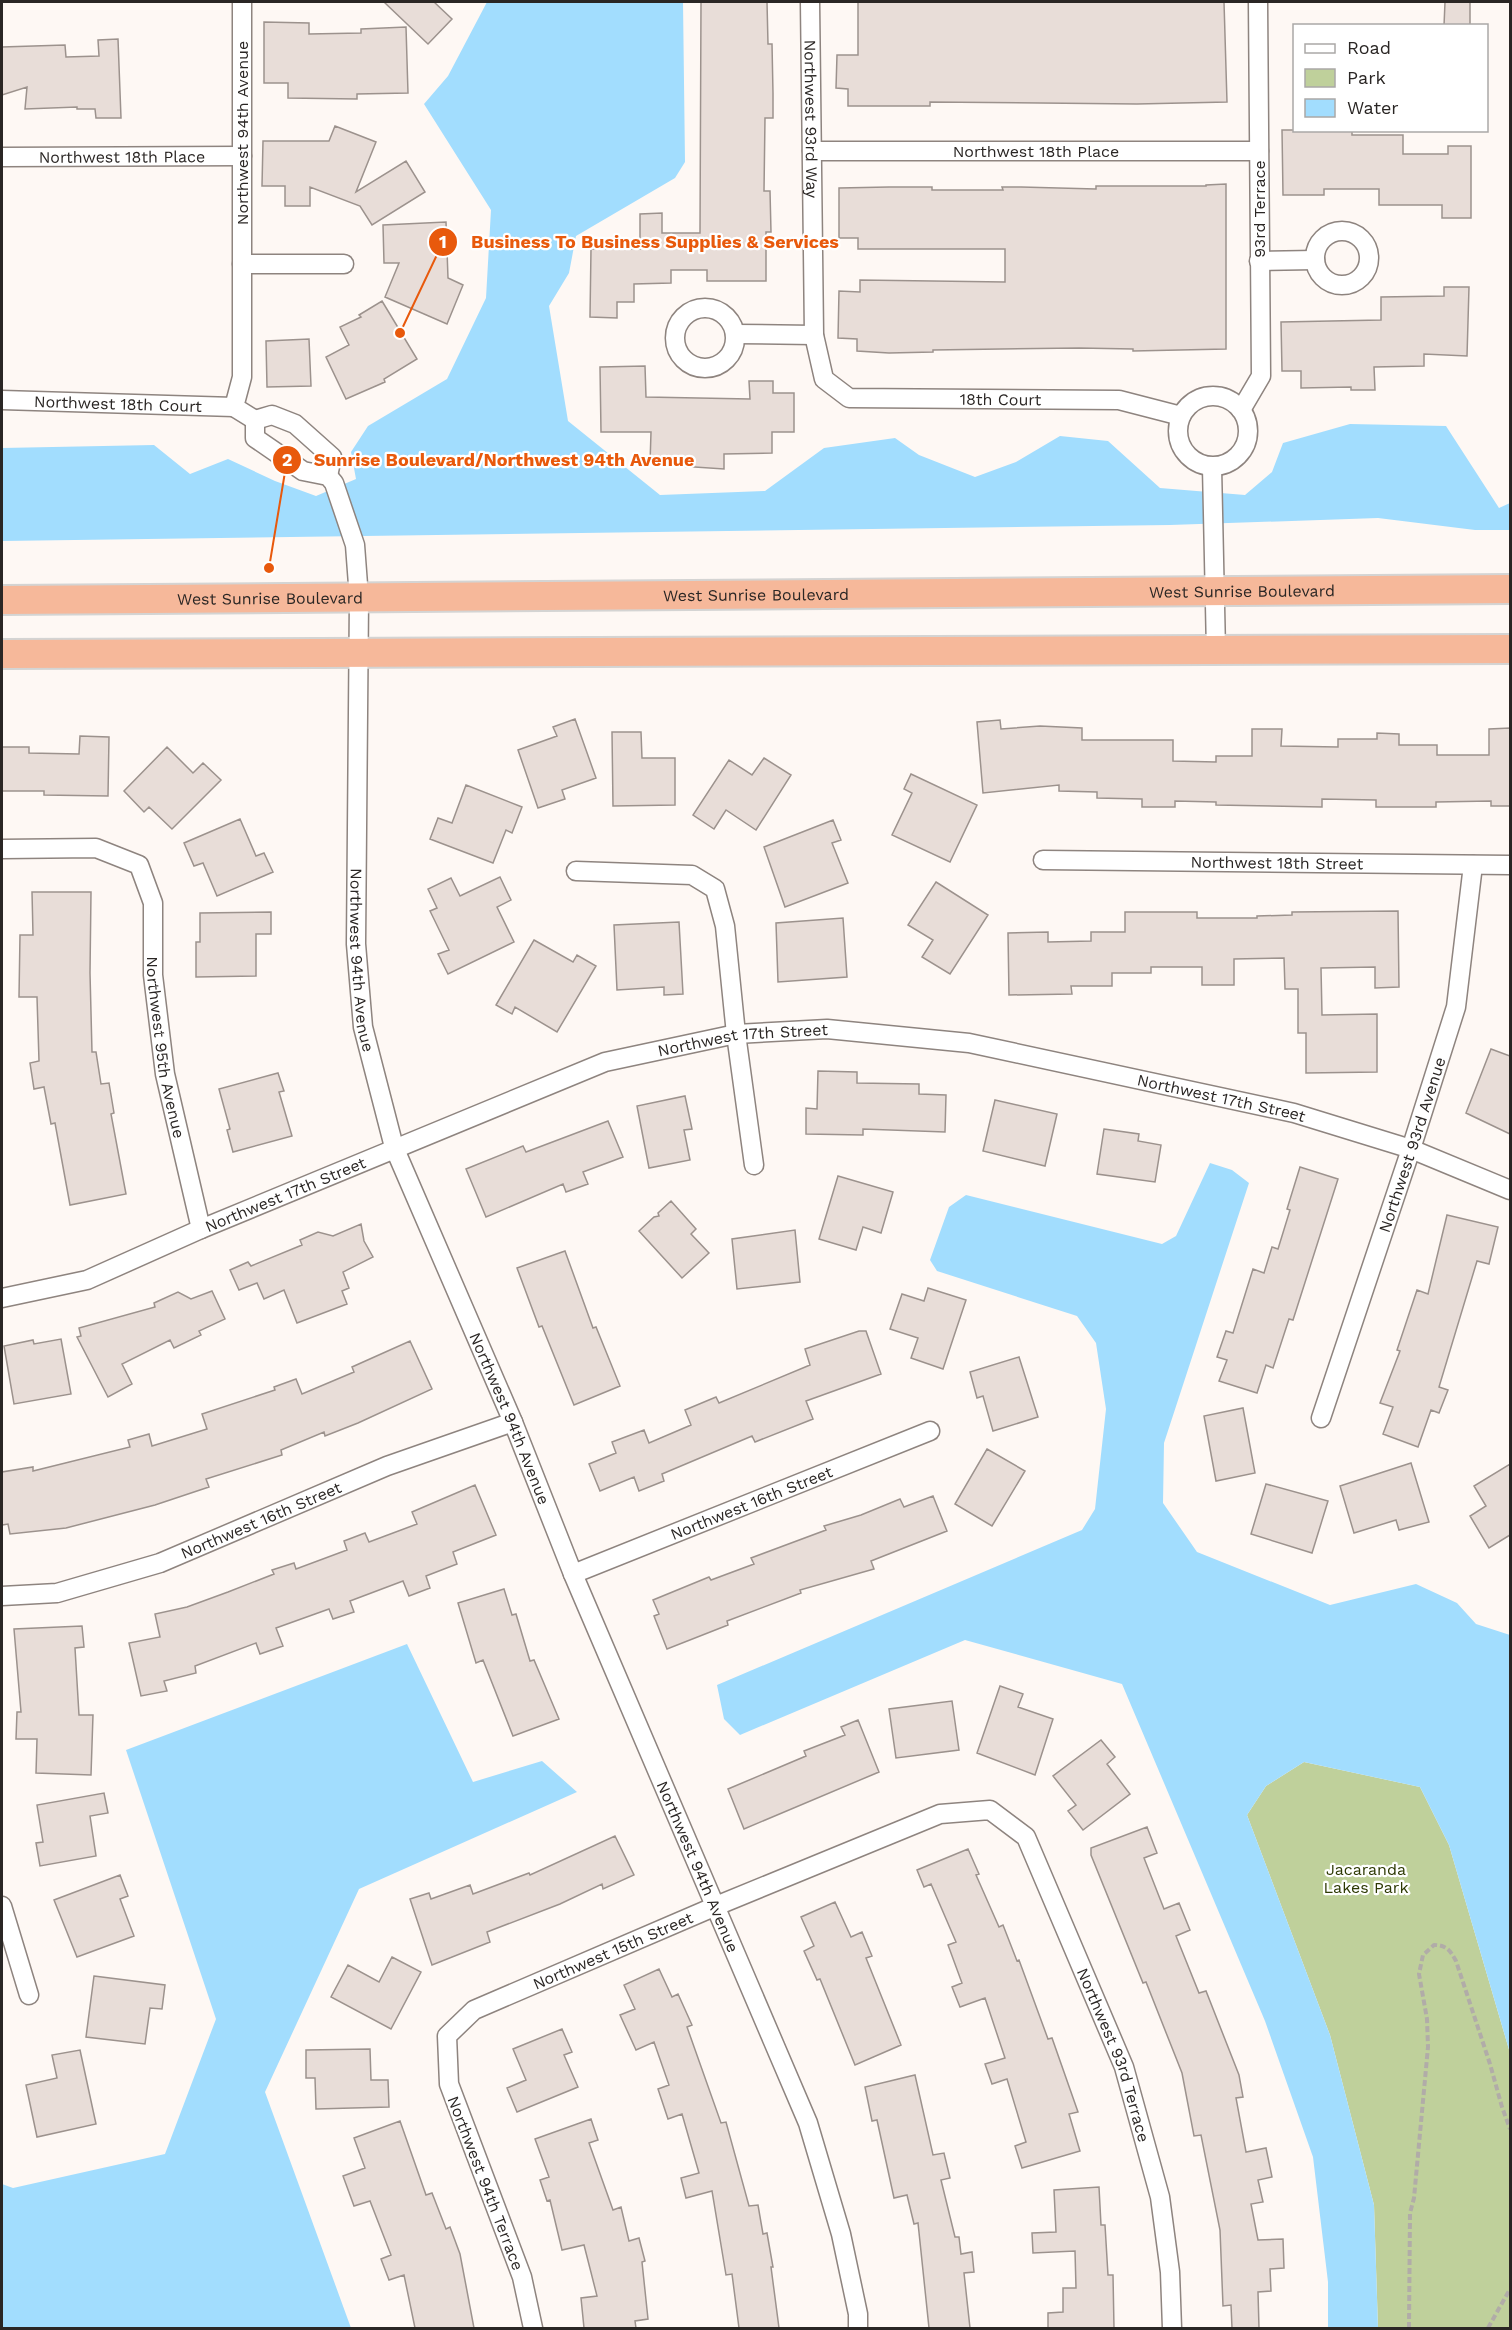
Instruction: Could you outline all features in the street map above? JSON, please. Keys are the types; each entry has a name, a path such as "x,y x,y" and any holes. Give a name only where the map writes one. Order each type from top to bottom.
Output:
{"highway":[{"name":"West Sunrise Boulevard","path":"2,600 1510,589"},
{"path":"2,654 1510,649"}],"street":[{"name":"Northwest 94th Avenue","path":"234,407 242,377 242,2"},
{"name":"Northwest 93rd Way","path":"810,2 814,335 824,379"},
{"name":"93rd Terrace","path":"1241,410 1261,376 1258,2"},
{"name":"Northwest 18th Place","path":"812,151 1259,151"},
{"name":"Northwest 18th Place","path":"2,157 242,156"},
{"path":"1259,261 1315,260"},
{"path":"242,264 344,264"},
{"path":"735,334 814,335"},
{"name":"18th Court","path":"824,379 849,398 1119,400 1181,416"},
{"path":"1210,396 1222,397 1233,402 1241,410 1246,420 1247,442 1242,452 1234,460 1212,467 1191,459 1183,450 1178,427 1181,416 1188,406 1198,399 1210,396"},
{"name":"Northwest 18th Court","path":"2,400 234,407"},
{"path":"234,407 255,420 255,438 303,471 331,479"},
{"name":"Northwest 94th Avenue","path":"255,420 272,414 295,424 332,458 331,479 355,545 359,598 356,944 363,1027 394,1147 513,1422 573,1574 808,2123 841,2234 858,2314 858,2328"},
{"path":"1212,467 1216,651"},
{"name":"Northwest 95th Avenue","path":"2,849 96,848 139,865 153,903 153,975 165,1074 201,1228"},
{"name":"Northwest 18th Street","path":"1043,860 1510,865"},
{"name":"Northwest 93rd Avenue","path":"1321,1418 1456,1007 1473,865"},
{"path":"576,870 692,875 715,890 725,926 736,1034 754,1165"},
{"name":"Northwest 17th Street","path":"2,1298 87,1280 201,1228 605,1062 736,1034 827,1029 969,1042 1294,1113 1411,1149 1510,1190"},
{"name":"Northwest 16th Street","path":"2,1596 57,1593 160,1563 387,1466 513,1422"},
{"name":"Northwest 16th Street","path":"573,1574 930,1431"},
{"name":"Northwest 15th Street","path":"447,2036 474,2010 716,1906 940,1814 990,1810"},
{"name":"Northwest 93rd Terrace","path":"990,1810 1026,1836 1124,2067 1160,2197 1170,2272 1172,2328"},
{"path":"2,1906 29,1995"},
{"name":"Northwest 94th Terrace","path":"447,2036 449,2084 522,2277 533,2328"}],"path":[{"path":"1409,2328 1410,2213 1414,2198 1428,2047 1427,2019 1419,1974 1423,1955 1434,1945 1448,1948 1456,1961 1510,2129"},
{"path":"1488,2328 1510,2289"}],"green space":[{"name":"Jacaranda Lakes Park","path":"1304,1762 1420,1787 1449,1845 1510,2053 1510,2328 1378,2328 1374,2205 1330,2035 1247,1815 1266,1786"}],"water":[{"path":"487,2 683,2 685,162 675,178 576,236 569,273 549,306 568,421 660,495 765,491 824,448 895,438 919,455 975,477 1016,462 1060,436 1108,441 1160,488 1245,495 1272,472 1283,443 1350,424 1446,426 1499,508 1510,503 1510,530 1475,530 1378,518 1170,525 2,541 2,448 154,445 190,474 228,459 275,481 316,496 356,479 351,452 368,426 447,379 486,298 491,210 424,104 448,76"},
{"path":"1210,1163 1232,1170 1249,1183 1164,1443 1163,1503 1197,1552 1330,1605 1416,1584 1457,1603 1476,1624 1510,1635 1510,2053 1449,1845 1420,1787 1304,1762 1266,1786 1247,1815 1330,2035 1374,2205 1378,2328 1328,2328 1328,2282 1313,2157 1265,2021 1122,1684 965,1640 740,1735 724,1719 717,1685 1082,1530 1095,1509 1106,1409 1096,1343 1077,1316 937,1271 930,1260 949,1207 966,1195 1162,1244 1176,1236"},
{"path":"407,1644 473,1782 542,1761 577,1792 359,1889 265,2092 351,2328 2,2328 2,2184 13,2188 165,2154 216,2019 126,1750"}],"building":[{"path":"384,2 434,2 452,19 428,44"},
{"path":"701,2 767,2 768,44 772,44 773,118 765,118 764,191 770,191 771,232 766,232 766,281 707,281 707,270 671,270 671,283 634,284 634,302 617,302 617,318 590,317 591,249 640,249 640,214 662,213 662,233 700,233"},
{"path":"858,2 1224,2 1227,102 1137,104 930,102 930,106 848,106 848,89 836,88 837,55 858,55"},
{"path":"1445,2 1470,2 1470,24 1444,24"},
{"path":"264,22 309,23 309,34 361,33 361,29 406,27 408,93 357,94 357,99 288,98 288,83 264,83"},
{"path":"118,39 121,118 96,118 95,109 77,109 77,107 25,109 27,87 2,95 2,47 65,45 66,57 99,56 98,40"},
{"path":"335,126 376,142 356,192 406,161 425,192 372,225 360,206 310,187 310,206 285,206 285,186 262,186 263,141 329,141"},
{"path":"1282,130 1352,132 1352,135 1403,135 1403,154 1448,154 1448,146 1471,146 1471,218 1442,218 1442,205 1379,205 1379,189 1324,189 1324,195 1283,195"},
{"path":"1226,184 1226,349 1133,351 1133,349 1079,348 933,350 933,352 889,353 857,351 857,339 838,338 839,291 860,292 860,280 1005,282 1005,249 858,249 858,238 839,238 839,188 932,187 932,190 1003,190 1002,187 1096,189 1096,186"},
{"path":"446,222 448,278 463,285 447,324 385,297 399,263 384,263 383,225"},
{"path":"1444,287 1469,287 1467,356 1424,354 1424,366 1374,367 1375,390 1351,390 1351,387 1301,388 1301,371 1282,371 1281,322 1381,320 1381,297 1444,296"},
{"path":"382,301 417,359 384,379 385,382 346,399 326,357 349,345 340,327 361,317 359,315"},
{"path":"309,339 311,386 267,387 266,341"},
{"path":"645,366 646,397 750,399 749,381 773,381 773,393 794,393 794,432 772,432 772,453 724,454 724,469 650,464 651,432 601,432 600,367"},
{"path":"575,719 596,778 562,790 565,799 538,808 518,750 557,736 553,727"},
{"path":"1000,720 1001,729 1040,726 1082,728 1082,740 1173,740 1173,761 1216,762 1216,756 1252,756 1252,729 1282,729 1281,746 1338,747 1338,739 1377,739 1377,733 1399,734 1399,745 1437,745 1437,755 1489,755 1489,729 1510,728 1510,806 1491,806 1491,801 1436,802 1436,807 1376,807 1376,800 1322,799 1322,807 1216,805 1216,802 1175,801 1175,807 1142,807 1142,799 1097,798 1097,792 1059,791 1059,785 983,793 977,722"},
{"path":"612,732 641,732 642,758 675,758 675,805 613,806"},
{"path":"80,736 109,737 108,796 44,795 44,791 2,791 2,747 29,747 29,753 79,754"},
{"path":"167,747 193,773 203,763 221,780 172,829 149,807 144,812 124,791"},
{"path":"764,758 791,775 756,830 726,810 714,829 693,815 729,760 752,775"},
{"path":"911,774 977,805 950,862 892,835 912,793 904,789"},
{"path":"466,785 522,807 512,833 506,830 493,863 430,839 438,818 452,823"},
{"path":"240,819 256,856 264,853 273,872 217,896 203,863 194,866 184,843"},
{"path":"833,820 841,840 832,843 848,883 785,907 764,847"},
{"path":"500,877 511,900 497,907 514,942 448,974 438,954 449,950 430,911 437,908 428,889 451,878 460,896"},
{"path":"936,882 988,915 950,974 922,957 933,940 908,925"},
{"path":"32,892 91,892 92,1052 96,1052 101,1084 109,1083 114,1113 111,1114 126,1194 70,1205 55,1123 51,1124 44,1087 34,1089 30,1063 39,1061 37,997 19,997 20,935 33,935"},
{"path":"1398,911 1399,987 1375,988 1375,967 1321,968 1322,1015 1377,1014 1377,1072 1306,1073 1306,1033 1298,1033 1298,989 1285,989 1284,958 1234,959 1234,985 1202,985 1202,967 1151,967 1151,973 1112,973 1112,986 1071,986 1072,994 1009,995 1008,933 1048,932 1048,942 1091,941 1091,932 1125,932 1125,912 1197,912 1197,918 1257,918 1257,916 1292,915 1292,912"},
{"path":"271,912 271,934 256,934 256,976 196,977 196,942 200,942 200,913"},
{"path":"843,918 847,977 778,982 776,923"},
{"path":"679,922 683,994 664,995 664,987 617,990 614,925"},
{"path":"534,940 573,962 577,955 596,966 557,1032 515,1007 512,1014 496,1005"},
{"path":"1491,1049 1510,1056 1510,1134 1466,1113"},
{"path":"818,1071 857,1072 857,1083 919,1084 919,1094 946,1095 945,1132 863,1129 863,1135 806,1134 806,1108 817,1109"},
{"path":"278,1073 284,1091 279,1092 292,1136 233,1152 227,1130 230,1129 219,1089"},
{"path":"685,1096 692,1129 684,1130 690,1160 649,1168 637,1106"},
{"path":"995,1100 1057,1114 1045,1166 983,1151"},
{"path":"608,1121 623,1157 583,1172 588,1184 566,1192 563,1184 486,1217 466,1169 523,1146 526,1152"},
{"path":"1104,1129 1139,1134 1138,1141 1161,1145 1155,1182 1097,1174"},
{"path":"1300,1167 1338,1179 1293,1320 1289,1319 1273,1368 1266,1365 1257,1393 1219,1381 1227,1360 1217,1357 1226,1331 1233,1333 1253,1269 1264,1273 1272,1247 1278,1249"},
{"path":"838,1176 893,1192 881,1233 863,1227 856,1250 819,1239"},
{"path":"671,1201 696,1229 691,1234 709,1253 682,1278 639,1231 654,1217 659,1216 658,1213"},
{"path":"1447,1215 1498,1227 1489,1264 1477,1261 1439,1387 1448,1390 1439,1413 1431,1410 1418,1447 1383,1434 1393,1407 1380,1403 1400,1351 1397,1350 1417,1290 1428,1294"},
{"path":"361,1224 364,1241 373,1257 343,1272 349,1288 342,1291 347,1304 297,1323 284,1290 264,1299 257,1283 239,1290 230,1270 248,1262 251,1266 302,1245 300,1240 318,1232 333,1236"},
{"path":"795,1230 800,1282 737,1289 732,1239"},
{"path":"565,1251 593,1328 596,1327 620,1386 574,1405 542,1326 539,1327 517,1268"},
{"path":"928,1288 966,1300 943,1369 911,1358 918,1338 890,1329 902,1294 924,1301"},
{"path":"212,1291 225,1319 199,1331 201,1335 174,1348 170,1340 122,1364 132,1384 108,1397 77,1337 81,1336 79,1328 155,1307 154,1303 178,1292 191,1299"},
{"path":"859,1331 866,1331 881,1374 806,1401 813,1419 755,1442 752,1436 662,1474 664,1481 639,1491 634,1477 600,1491 589,1464 616,1453 612,1442 644,1430 649,1443 691,1425 685,1410 716,1397 719,1403 810,1365 805,1349"},
{"path":"61,1339 71,1394 14,1404 4,1346 33,1340 34,1344"},
{"path":"410,1341 432,1389 358,1423 325,1436 324,1432 281,1450 282,1455 206,1479 209,1487 155,1505 66,1528 10,1534 8,1524 2,1525 2,1472 33,1467 33,1471 130,1447 128,1440 149,1434 152,1446 207,1429 202,1414 275,1390 274,1387 296,1379 302,1394 354,1372 352,1367"},
{"path":"1019,1357 1038,1417 993,1431 983,1396 977,1398 970,1372"},
{"path":"1243,1408 1255,1473 1216,1481 1204,1416"},
{"path":"987,1449 1025,1471 992,1526 955,1504"},
{"path":"1411,1463 1429,1522 1399,1530 1396,1520 1354,1533 1340,1486"},
{"path":"1510,1464 1510,1535 1489,1548 1470,1516 1486,1506 1474,1486"},
{"path":"1266,1484 1328,1501 1312,1553 1251,1534"},
{"path":"475,1485 496,1535 453,1552 457,1564 426,1576 430,1588 409,1596 403,1581 350,1601 354,1612 333,1619 329,1609 276,1628 283,1646 260,1654 256,1643 195,1666 196,1673 164,1681 167,1691 141,1696 129,1643 160,1637 155,1614 187,1607 228,1592 274,1574 272,1570 294,1563 296,1569 347,1550 344,1541 365,1533 369,1542 417,1524 412,1512"},
{"path":"933,1496 947,1531 871,1561 874,1569 800,1590 801,1593 727,1621 728,1625 667,1649 654,1616 659,1614 653,1600 709,1577 711,1580 754,1564 751,1558 826,1530 824,1526 861,1515 900,1499 904,1507"},
{"path":"504,1589 512,1615 516,1614 530,1661 534,1660 559,1719 513,1736 483,1660 476,1663 458,1603"},
{"path":"82,1626 84,1647 75,1648 79,1715 93,1715 91,1775 36,1773 37,1739 16,1739 17,1712 21,1712 14,1629"},
{"path":"1000,1686 1023,1694 1018,1707 1053,1719 1035,1775 977,1753"},
{"path":"952,1701 959,1750 896,1758 889,1709"},
{"path":"858,1720 879,1772 744,1829 728,1789 806,1756 804,1751 845,1735 841,1727"},
{"path":"1101,1740 1115,1757 1107,1764 1130,1794 1083,1830 1068,1811 1076,1805 1053,1776"},
{"path":"104,1793 108,1813 90,1816 96,1856 40,1866 36,1843 43,1842 37,1805"},
{"path":"1147,1827 1157,1853 1144,1858 1164,1909 1179,1903 1190,1930 1176,1936 1199,1993 1206,1991 1239,2075 1243,2097 1236,2098 1246,2152 1266,2148 1272,2177 1258,2180 1263,2202 1251,2204 1258,2240 1283,2239 1284,2268 1270,2269 1271,2291 1258,2292 1259,2328 1232,2328 1231,2305 1223,2306 1220,2230 1201,2135 1194,2136 1182,2073 1146,1982 1143,1983 1091,1855 1091,1848"},
{"path":"615,1836 634,1875 603,1889 602,1884 560,1904 487,1932 490,1942 432,1965 410,1899 429,1893 431,1899 470,1885 473,1894 529,1873 530,1875"},
{"path":"968,1849 979,1874 976,1875 999,1927 1003,1925 1017,1961 1019,1960 1048,2039 1052,2038 1078,2112 1069,2114 1080,2151 1022,2168 1015,2146 1026,2142 1007,2079 992,2084 985,2064 1005,2058 985,1998 960,2007 952,1987 962,1983 948,1945 956,1942 931,1884 924,1887 917,1870"},
{"path":"120,1875 128,1896 120,1899 134,1936 77,1957 54,1900"},
{"path":"835,1902 851,1937 862,1932 872,1956 866,1958 901,2045 855,2065 820,1979 817,1980 804,1951 814,1946 801,1917"},
{"path":"392,1957 421,1972 391,2029 331,1997 348,1965 379,1982"},
{"path":"659,1969 672,1997 678,1994 692,2025 687,2027 721,2123 726,2122 749,2206 758,2205 763,2234 767,2233 773,2267 771,2267 779,2328 739,2328 732,2274 726,2275 712,2191 686,2198 681,2178 699,2173 682,2114 668,2119 658,2089 669,2085 654,2042 636,2050 620,2015 635,2009 624,1985"},
{"path":"94,1976 165,1985 162,2009 150,2008 145,2044 86,2037"},
{"path":"562,2029 572,2052 564,2055 578,2087 517,2112 507,2088 526,2080 513,2049"},
{"path":"370,2049 371,2080 388,2080 389,2107 316,2109 315,2078 306,2078 306,2050"},
{"path":"80,2050 96,2124 37,2137 26,2085 57,2078 52,2055"},
{"path":"915,2075 933,2155 944,2153 950,2178 941,2180 955,2237 959,2237 961,2254 972,2252 974,2272 964,2273 970,2328 929,2328 918,2223 914,2224 907,2195 894,2198 877,2120 872,2121 865,2087"},
{"path":"591,2119 598,2140 589,2143 613,2210 621,2207 629,2241 639,2238 645,2261 642,2262 648,2319 635,2321 636,2328 584,2328 581,2298 597,2296 584,2245 562,2250 550,2200 547,2201 540,2180 549,2177 535,2139"},
{"path":"400,2121 426,2195 432,2193 446,2229 450,2227 460,2254 474,2328 415,2328 404,2275 389,2280 381,2259 391,2255 370,2201 354,2206 343,2176 365,2168 354,2138"},
{"path":"1099,2187 1101,2225 1105,2225 1108,2275 1113,2275 1114,2328 1048,2328 1048,2313 1063,2312 1063,2288 1076,2288 1075,2251 1033,2253 1032,2233 1056,2232 1054,2190"}],"place":[{"name":"Business To Business Supplies & Services","path":"400,333"},
{"name":"Sunrise Boulevard/Northwest 94th Avenue","path":"269,568"}]}
